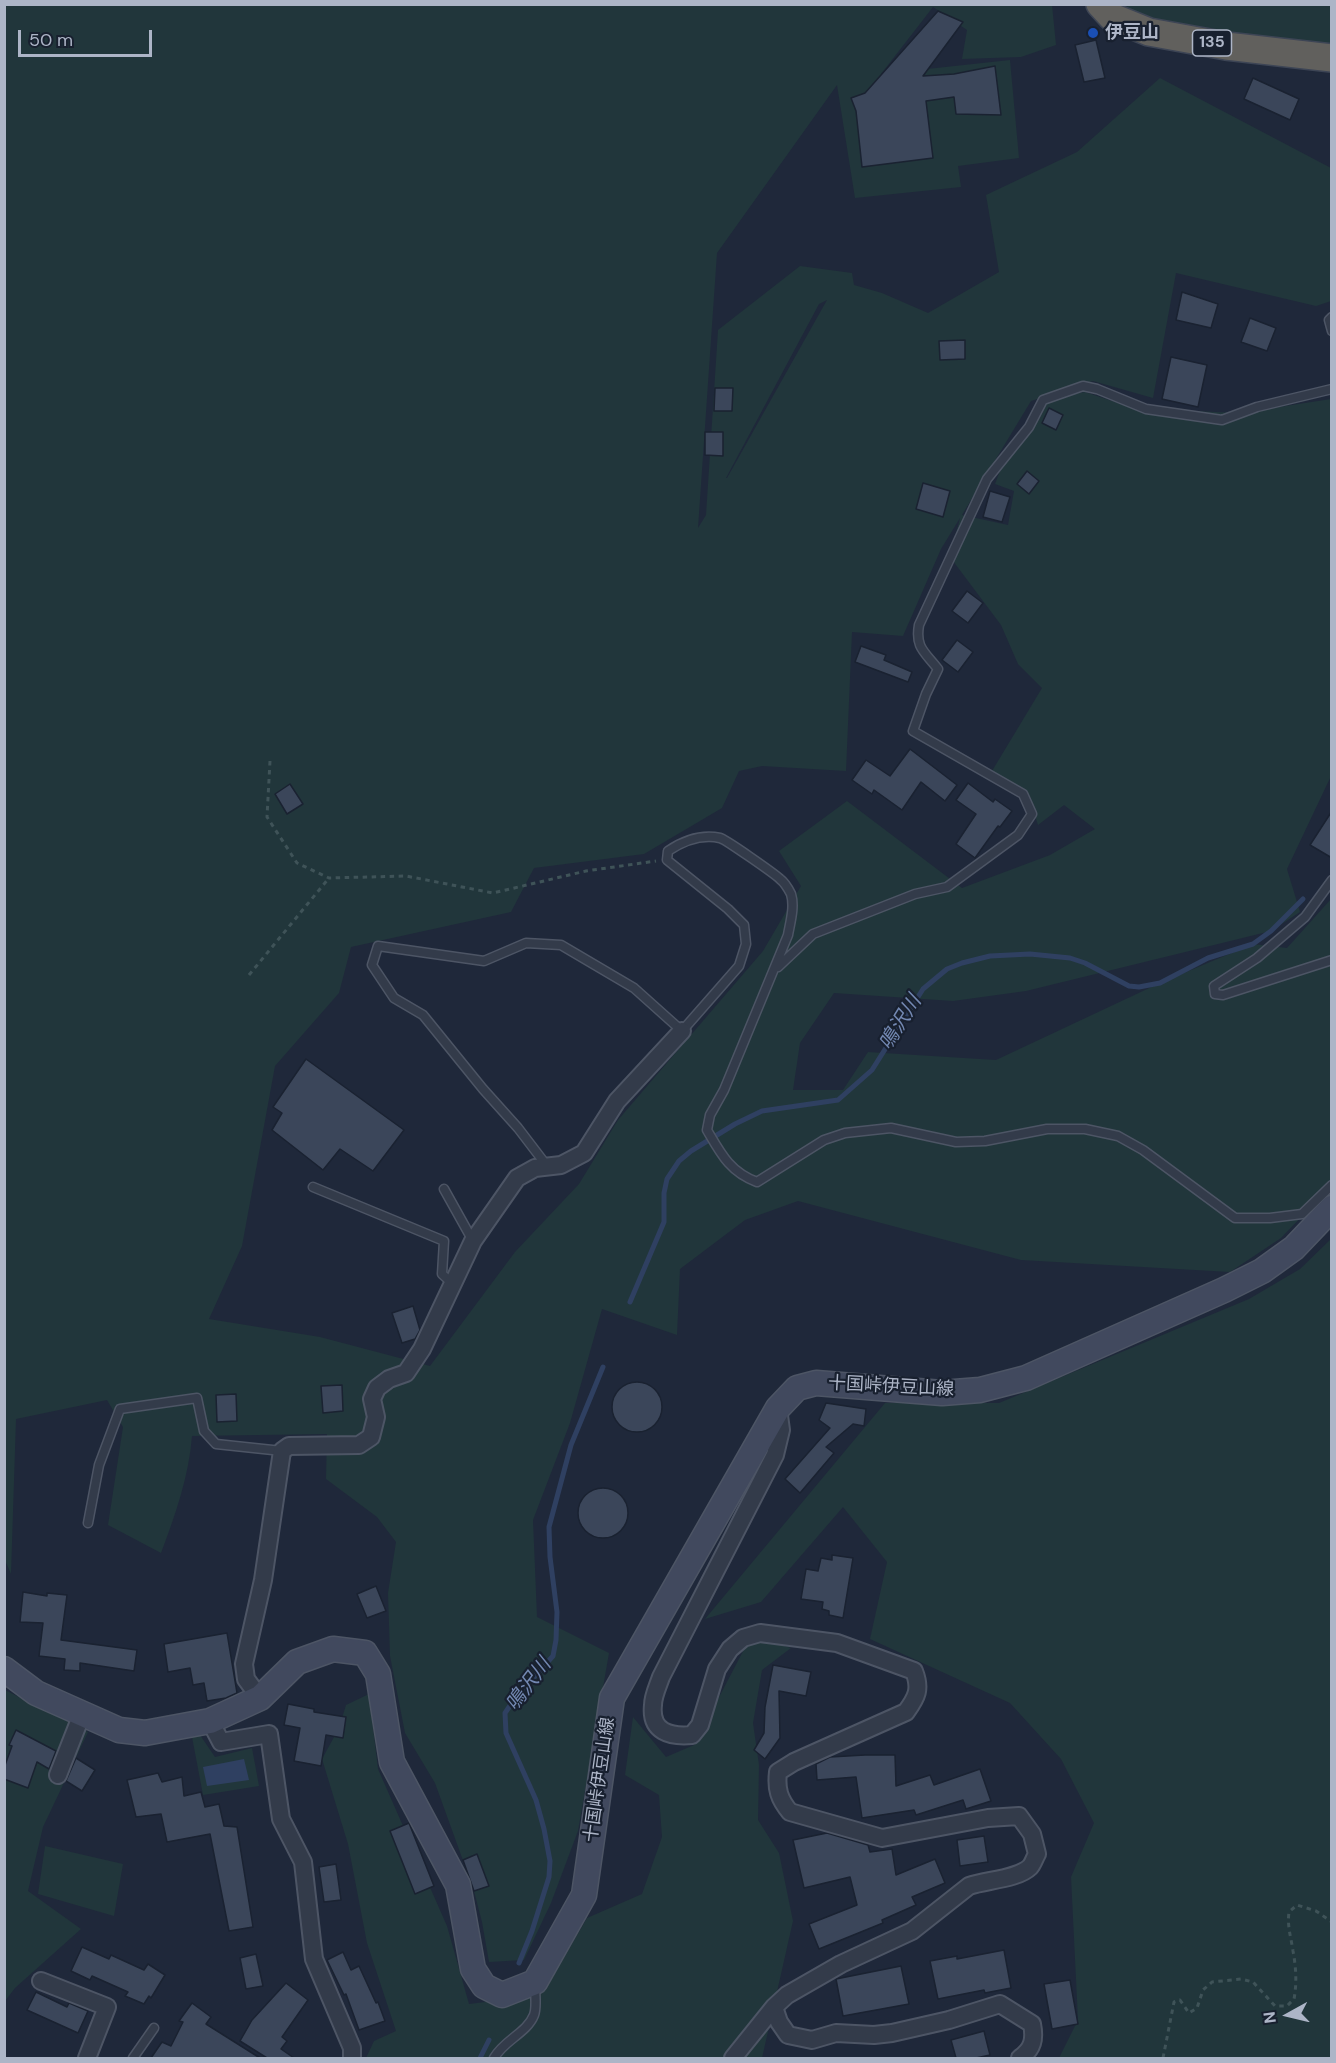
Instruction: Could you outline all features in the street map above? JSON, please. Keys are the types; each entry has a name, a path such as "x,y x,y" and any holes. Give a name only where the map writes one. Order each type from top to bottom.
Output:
{"highway":[{"name":"135","path":"1100,4 1112,17 1149,32 1226,46 1332,58"}],"main road":[{"name":"十国峠伊豆山線","path":"535,1982 584,1895 612,1698 778,1408 797,1388 816,1383 942,1393 980,1390 1026,1377 1262,1271 1294,1248 1332,1209"},
{"path":"4,1669 36,1693 82,1714 119,1730 145,1733 210,1721 260,1698 297,1662 333,1649 365,1653 378,1674 392,1762 458,1885 473,1969 484,1986 502,1995 535,1982"}],"street":[{"path":"260,1698 246,1679 244,1664 263,1580 282,1451 289,1446 359,1445 371,1437 376,1417 372,1399 374,1393 389,1379 406,1373 422,1349 473,1241 517,1178 535,1168 561,1165 584,1153 617,1101 682,1031"},
{"path":"733,2058 774,2007 787,1995 842,1964 912,1931 969,1887 980,1882 1018,1874 1030,1866 1037,1854 1032,1834 1020,1816 988,1818 882,1838 790,1812 781,1802 776,1786 778,1773 794,1762 906,1712 915,1699 919,1683 914,1671 837,1643 760,1633 743,1638 730,1649 717,1669 700,1725 692,1735 678,1736 663,1732 655,1722 653,1705 661,1677 775,1455 781,1430 778,1408"},
{"path":"58,1775 82,1714"},
{"path":"210,1721 221,1742 268,1734 281,1820 303,1862 314,1959 352,2048 352,2058"},
{"path":"41,1981 107,2007 87,2058"},
{"path":"774,2007 779,2022 788,2035 812,2040 836,2033 874,2035 891,2033 949,2020 1000,2004 1032,2024 1035,2037 1028,2052 1020,2058"}],"lane":[{"path":"1332,317 1329,320 1332,331"},
{"path":"775,969 813,934 915,894 947,887 1018,835 1027,825 1032,814 1023,794 913,731 938,669 916,639 919,625 987,478 1029,427 1043,400 1083,386 1097,389 1146,409 1222,420 1257,406 1332,389"},
{"path":"547,1166 423,1015 394,998 372,965 378,945 484,961 526,943 561,945 634,987 682,1031 739,966 746,944 744,925 728,909 667,860 668,851 681,842 705,837 722,838 780,879 791,894 793,912 788,935 775,969 724,1090 710,1114 707,1130 724,1158 741,1176 758,1182 824,1140 845,1133 871,1129 891,1128 956,1142 985,1141 1047,1129 1085,1129 1118,1136 1143,1150 1235,1218 1270,1218 1302,1214 1332,1185"},
{"path":"1332,880 1305,917 1257,958 1214,986 1215,994 1223,995 1332,960"},
{"path":"313,1186 444,1241 442,1274 453,1284"},
{"path":"444,1189 473,1241"},
{"path":"88,1523 99,1465 120,1408 197,1398 204,1431 216,1444 282,1451"},
{"path":"494,2058 500,2048 527,2027 535,2014 535,1982"},
{"path":"133,2058 154,2028"}],"path":[{"path":"270,761 267,817 297,863 329,878 406,876 493,893 586,871 667,860"},
{"path":"249,975 329,878"},
{"path":"1163,2058 1174,2002 1180,2000 1189,2013 1197,2008 1203,1990 1212,1982 1241,1979 1253,1982 1275,2006 1287,2006 1294,1999 1297,1983 1287,1923 1289,1912 1297,1905 1316,1911 1332,1922"}],"green space":[{"path":"5,5 1052,5 1056,45 1021,57 962,59 967,30 933,7 881,74 1010,60 1019,158 958,166 961,187 855,198 837,85 717,253 698,528 706,515 718,330 800,266 852,273 854,285 882,293 928,313 999,272 986,195 1077,152 1160,78 1331,168 1331,301 1316,306 1176,273 1153,398 1093,381 1031,401 962,515 1008,525 1014,491 995,484 1006,455 1043,400 1085,392 1148,413 1216,415 1146,409 1240,413 1331,399 1331,776 1287,869 1300,912 1271,931 1026,991 953,1001 834,993 800,1043 793,1090 843,1090 868,1052 996,1060 1160,983 1253,944 1287,948 1331,899 1332,1185 1281,1238 1230,1272 1021,1260 798,1201 745,1220 680,1269 677,1335 602,1309 570,1423 533,1520 537,1617 609,1653 578,1831 551,1903 524,1960 489,1962 474,1891 435,1783 405,1733 390,1656 388,1593 396,1542 377,1517 326,1479 327,1434 192,1436 185,1481 161,1553 108,1525 123,1427 107,1400 16,1419 11,1574 5,1560","holes":["827,300 727,478 726,478 819,304","960,518 950,557 1001,625 1018,664 1042,688 989,776 1028,794 1038,825 1064,805 1095,829 1050,855 962,888 847,801 779,851 801,886 763,951 618,1120 579,1184 515,1252 430,1366 320,1337 209,1319 242,1246 275,1066 339,993 351,947 511,912 534,868 644,854 722,808 739,771 762,766 846,771 852,632 903,636 941,549"]},
{"path":"1120,5 1331,5 1331,52 1169,24"},
{"path":"1331,1239 1331,2058 1059,2058 1078,2020 1071,1877 1094,1823 1061,1759 1010,1703 870,1639 887,1562 843,1507 761,1602 705,1619 885,1403 999,1403 1249,1299 1300,1269"},
{"path":"751,1636 791,1648 762,1670 753,1723 759,1765 758,1820 779,1853 793,1921 762,2058 366,2058 374,2041 396,2031 367,1943 348,1844 322,1759 339,1728 346,1705 369,1694 378,1769 447,1926 469,2004 509,1999 548,1985 587,1918 642,1894 662,1837 659,1795 625,1775 633,1717 666,1757 694,1745"},
{"path":"5,1690 88,1732 43,1827 28,1891 81,1929 15,1988 5,2001"},
{"path":"200,1735 215,1757 252,1748 259,1786 203,1795 192,1737"},
{"path":"45,1846 123,1864 114,1916 38,1894"}],"water":[{"path":"244,1759 249,1780 207,1786 203,1767"}],"building":[{"path":"938,11 963,22 923,76 954,74 995,66 1001,115 956,114 954,97 926,101 933,158 862,167 856,111 851,98 865,93"},
{"path":"1096,40 1105,78 1084,82 1075,45"},
{"path":"1253,78 1299,99 1290,120 1244,99"},
{"path":"1182,292 1218,304 1211,328 1176,320"},
{"path":"1250,318 1276,328 1267,351 1241,342"},
{"path":"965,340 965,359 940,360 939,341"},
{"path":"1171,357 1207,365 1198,407 1162,399"},
{"path":"715,388 733,388 732,411 714,411"},
{"path":"1049,408 1063,415 1056,430 1042,423"},
{"path":"705,432 723,432 723,456 705,455"},
{"path":"1027,471 1039,481 1029,494 1017,484"},
{"path":"923,483 950,491 943,517 916,509"},
{"path":"990,491 1010,497 1002,522 983,517"},
{"path":"967,591 983,603 968,623 952,611"},
{"path":"957,640 973,652 958,672 942,660"},
{"path":"861,646 886,655 884,660 912,672 908,682 855,662"},
{"path":"910,749 957,785 945,801 921,782 902,810 874,790 872,794 852,780 866,760 890,776"},
{"path":"968,783 993,802 995,799 1012,811 975,858 956,844 976,814 956,800"},
{"path":"290,784 303,804 287,814 275,794"},
{"path":"1332,811 1332,858 1310,845"},
{"path":"306,1059 404,1130 373,1171 340,1149 323,1170 272,1130 282,1113 273,1107"},
{"path":"413,1306 420,1330 415,1339 402,1343 392,1313"},
{"path":"632,1382 642,1382 655,1389 662,1402 662,1412 655,1425 642,1432 632,1432 623,1428 616,1421 612,1412 612,1402 616,1393 623,1386"},
{"path":"342,1385 343,1411 323,1413 321,1386"},
{"path":"236,1394 237,1421 217,1422 216,1395"},
{"path":"826,1403 866,1409 864,1426 853,1424 826,1447 834,1453 800,1493 785,1479 830,1428 819,1420"},
{"path":"598,1488 608,1488 621,1495 628,1508 628,1518 621,1531 608,1538 598,1538 589,1534 582,1527 578,1518 578,1508 582,1499 589,1492"},
{"path":"832,1555 853,1558 843,1618 829,1615 829,1611 822,1609 823,1602 801,1599 806,1569 818,1571 821,1558 832,1560"},
{"path":"376,1586 386,1611 367,1618 357,1594"},
{"path":"23,1592 47,1596 47,1593 67,1595 61,1640 137,1650 134,1671 80,1663 80,1671 64,1670 65,1659 39,1656 43,1623 20,1622"},
{"path":"227,1633 237,1693 226,1698 207,1701 204,1683 193,1685 190,1668 168,1672 164,1644"},
{"path":"773,1665 811,1672 806,1696 779,1691 780,1738 765,1759 754,1750 764,1733 765,1707"},
{"path":"288,1704 314,1709 314,1712 346,1717 343,1738 326,1735 321,1766 294,1761 300,1728 284,1725"},
{"path":"16,1730 56,1751 49,1769 37,1762 28,1788 4,1779 4,1768 12,1746 9,1745"},
{"path":"895,1755 896,1786 930,1775 934,1785 980,1769 991,1801 966,1809 963,1800 916,1815 914,1810 862,1818 856,1777 817,1780 816,1764 830,1757"},
{"path":"76,1758 95,1770 82,1791 66,1781"},
{"path":"158,1773 162,1782 182,1777 184,1796 201,1792 205,1807 219,1804 224,1826 237,1827 253,1927 229,1931 210,1834 167,1842 161,1814 136,1817 127,1780"},
{"path":"409,1823 434,1886 415,1894 390,1831"},
{"path":"827,1833 868,1845 870,1852 892,1849 896,1875 935,1859 945,1883 912,1897 916,1905 882,1920 883,1923 819,1949 809,1924 857,1905 850,1877 804,1888 793,1840"},
{"path":"984,1836 988,1862 960,1866 957,1840"},
{"path":"477,1854 489,1886 474,1891 463,1860"},
{"path":"336,1864 341,1900 324,1902 319,1867"},
{"path":"82,1947 109,1959 111,1955 144,1970 148,1964 165,1975 151,1998 149,1996 144,2004 125,1996 128,1992 92,1976 90,1980 71,1971"},
{"path":"1004,1950 1011,1988 985,1993 984,1990 938,1999 930,1961 957,1956 957,1959"},
{"path":"343,1952 351,1970 359,1966 385,2021 359,2030 346,1994 344,1995 327,1960"},
{"path":"256,1954 263,1986 246,1989 240,1958"},
{"path":"901,1966 909,2004 843,2016 836,1979"},
{"path":"1070,1980 1078,2024 1052,2029 1044,1984"},
{"path":"286,1983 308,2000 282,2037 287,2041 281,2049 294,2058 267,2058 240,2041 252,2020"},
{"path":"36,1992 67,2007 69,2003 88,2011 78,2033 27,2010"},
{"path":"192,2003 211,2017 206,2024 260,2058 151,2058 162,2042 171,2046 183,2022 179,2021"},
{"path":"984,2031 990,2055 956,2058 951,2040"}],"waterway":[{"name":"鳴沢川","path":"630,1302 664,1222 664,1193 667,1179 679,1161 735,1124 762,1111 838,1100 872,1070 923,989 947,969 990,956 1030,954 1070,958 1085,963 1129,986 1139,987 1160,983 1208,958 1253,944 1271,931 1303,899"},
{"name":"鳴沢川","path":"519,1963 549,1877 550,1861 536,1800 506,1733 505,1713 516,1697 553,1656 557,1612 550,1557 549,1527 571,1445 603,1367"},
{"name":"鳴沢川","path":"480,2058 489,2040"}],"place":[{"name":"伊豆山","path":"1093,33"}]}
